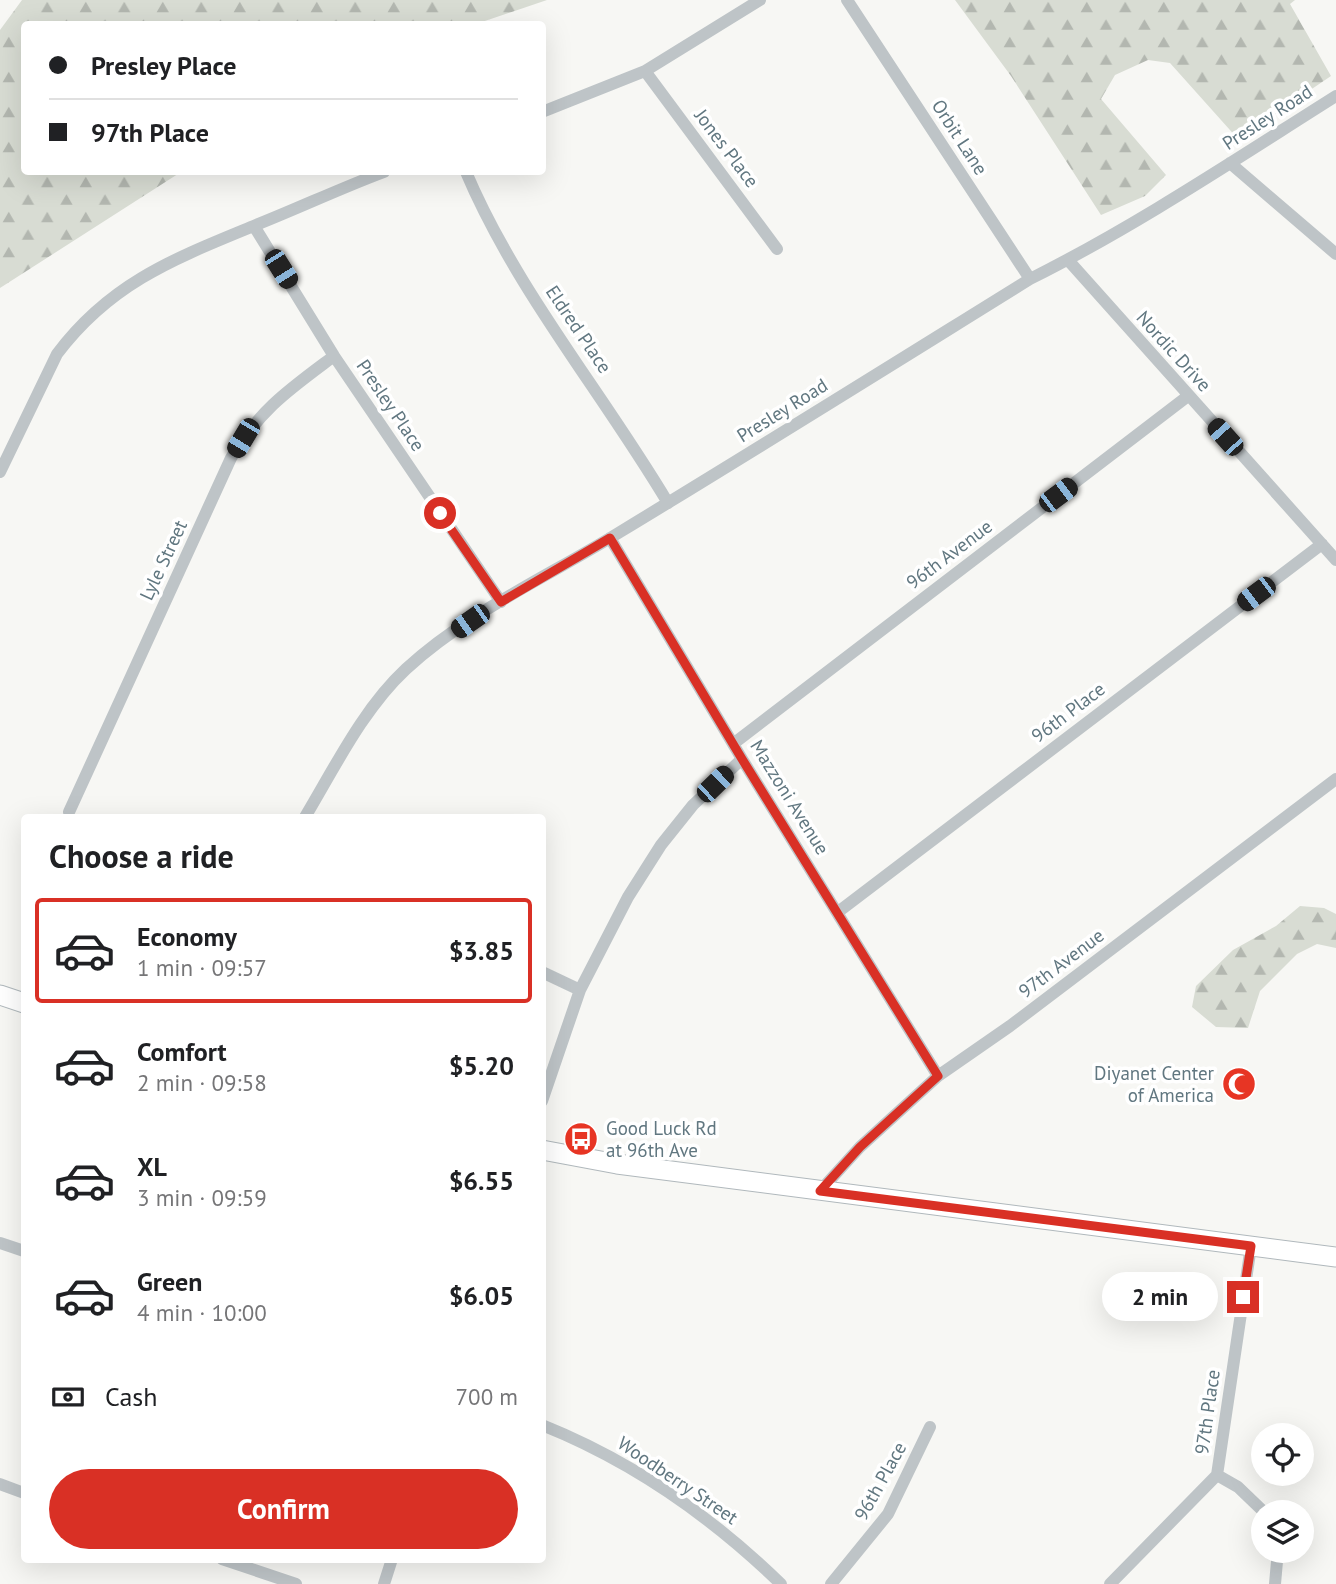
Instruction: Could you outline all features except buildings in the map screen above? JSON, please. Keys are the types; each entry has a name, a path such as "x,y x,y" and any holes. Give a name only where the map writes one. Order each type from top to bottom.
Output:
{"main road":[{"path":"0,995 21,1002"},
{"path":"546,1151 617,1164 1336,1257"}],"street":[{"path":"546,111 645,71 761,0"},
{"name":"Orbit Lane","path":"847,0 1030,279"},
{"name":"Jones Place","path":"645,71 777,249"},
{"name":"Presley Road","path":"307,814 386,689 428,650 501,602 668,503 1030,279 1068,260 1336,96"},
{"path":"1230,163 1336,254"},
{"path":"0,472 47,371 68,340 120,292 169,261 376,175"},
{"name":"Eldred Place","path":"467,175 480,207 527,286 626,433 668,503"},
{"name":"Presley Place","path":"254,226 334,356 501,602"},
{"name":"Nordic Drive","path":"1068,260 1336,560"},
{"name":"Lyle Street","path":"69,812 231,458 251,426 272,403 334,356"},
{"name":"96th Avenue","path":"733,744 1188,396"},
{"name":"Mazzoni Avenue","path":"610,538 742,759 938,1076"},
{"name":"96th Place","path":"838,912 1322,544"},
{"path":"546,1089 580,990 628,898 661,845 694,805 742,759"},
{"name":"97th Avenue","path":"820,1191 860,1147 938,1076 1021,1018 1336,779"},
{"path":"546,974 580,990"},
{"path":"0,1242 21,1250"},
{"name":"97th Place","path":"1110,1584 1217,1475 1251,1246"},
{"name":"Woodberry Street","path":"546,1427 581,1441 618,1461 684,1503 730,1536 781,1584"},
{"name":"96th Place","path":"831,1584 888,1514 930,1427"},
{"path":"1217,1475 1238,1487 1252,1500"},
{"path":"0,1484 21,1492"},
{"path":"234,1563 296,1584"},
{"path":"384,1584 391,1563"},
{"path":"1275,1584 1277,1563"}],"green space":[{"path":"22,0 547,0 485,21 21,21 21,175 176,175 0,288 0,30"},
{"path":"955,0 1295,0 1290,4 1331,76 1238,139 1170,63 1148,60 1115,75 1101,99 1166,175 1145,196 1101,215 1011,76"},
{"path":"1300,906 1324,908 1336,914 1336,948 1317,944 1297,954 1260,991 1248,1028 1216,1027 1192,1007 1196,986 1233,950 1276,926"}],"place":[{"name":"Diyanet Center of America","path":"1239,1084"},
{"name":"Good Luck Rd at 96th Ave","path":"581,1139"}],"route":[{"path":"440,513 501,602 610,538 742,759 938,1076 860,1147 820,1191 1251,1246 1243,1297"}]}
